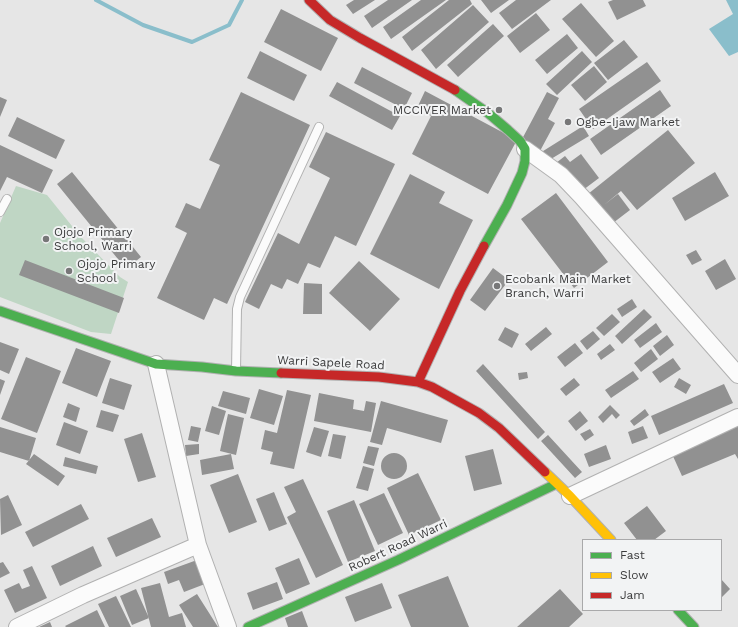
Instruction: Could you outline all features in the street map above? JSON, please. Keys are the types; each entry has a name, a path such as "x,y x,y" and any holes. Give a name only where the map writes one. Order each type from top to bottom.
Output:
{"street":[{"path":"309,0 330,20 458,91 508,130 520,141 525,149 561,175 582,196 738,375"},
{"path":"418,382 460,292 507,205 522,173 525,161 525,149"},
{"name":"Warri Sapele Road","path":"0,310 156,364 236,371 372,377 418,382 432,387 479,413 499,428 570,496 610,539"},
{"path":"156,364 198,545 228,627"},
{"path":"570,496 738,417"},
{"name":"Robert Road Warri","path":"248,627 398,560 556,484"},
{"path":"17,627 84,594 198,545"},
{"path":"679,611 694,627"}],"lane":[{"path":"236,371 237,309 240,297 319,127"},
{"path":"0,212 7,199"}],"green space":[{"name":"Ojojo Primary School","path":"16,186 47,195 80,236 120,277 128,282 111,334 91,332 0,297 0,223"}],"water":[{"path":"726,0 738,0 738,52 729,56 709,29 733,14"}],"building":[{"path":"354,0 375,0 353,14 346,5"},
{"path":"388,0 412,0 372,28 364,16"},
{"path":"421,0 446,0 391,39 383,27"},
{"path":"449,0 470,0 472,4 412,51 402,37"},
{"path":"481,0 509,0 491,13"},
{"path":"516,0 551,0 512,29 499,13"},
{"path":"613,0 643,0 646,6 617,20 608,2"},
{"path":"581,3 614,41 596,57 562,19"},
{"path":"473,5 489,22 436,69 421,50"},
{"path":"281,9 338,38 321,71 264,42"},
{"path":"536,13 550,30 520,53 507,36"},
{"path":"493,24 504,36 458,77 447,65"},
{"path":"567,34 578,48 547,74 535,60"},
{"path":"624,40 638,57 608,80 594,63"},
{"path":"260,51 307,75 294,101 247,78"},
{"path":"582,51 592,62 557,95 546,84"},
{"path":"647,62 661,81 593,129 579,109"},
{"path":"594,66 607,82 585,101 571,85"},
{"path":"362,67 412,93 404,109 354,83"},
{"path":"337,82 400,116 392,130 329,96"},
{"path":"660,90 671,106 601,155 590,139"},
{"path":"425,91 517,140 488,194 412,154 431,116 417,108"},
{"path":"241,92 310,125 227,304 214,298 204,320 157,298 187,233 175,227 186,203 200,209 220,165 209,160"},
{"path":"547,92 559,98 548,119 555,123 540,151 521,141"},
{"path":"0,97 7,100 0,117"},
{"path":"17,117 65,140 56,159 8,136"},
{"path":"583,126 589,136 546,162 540,153"},
{"path":"668,130 695,163 637,210 621,191 604,205 618,194 630,210 613,223 588,194"},
{"path":"326,132 395,164 356,246 335,236 320,268 308,263 298,284 287,279 282,289 271,284 259,309 245,302 278,233 299,244 330,178 309,167"},
{"path":"0,145 53,170 42,193 7,177 0,191"},
{"path":"581,154 599,178 579,193 556,163 565,156 570,162"},
{"path":"72,172 141,257 126,269 57,184"},
{"path":"715,172 729,196 685,221 672,198"},
{"path":"410,174 445,192 439,203 473,220 439,289 370,254"},
{"path":"556,193 608,262 574,288 521,219"},
{"path":"696,250 702,260 692,265 686,255"},
{"path":"725,259 736,279 716,290 705,271"},
{"path":"25,260 124,298 119,313 19,275"},
{"path":"359,261 400,299 370,331 329,293"},
{"path":"493,268 509,280 485,311 470,300"},
{"path":"304,283 322,284 322,314 303,314"},
{"path":"632,299 637,307 622,317 617,309"},
{"path":"644,309 652,317 622,344 615,336"},
{"path":"612,314 620,322 604,336 596,328"},
{"path":"656,323 662,332 640,348 634,340"},
{"path":"505,327 519,334 512,348 498,340"},
{"path":"546,327 552,334 531,351 525,344"},
{"path":"593,331 600,339 587,350 580,341"},
{"path":"667,335 674,345 660,356 653,346"},
{"path":"0,342 19,349 9,374 0,370"},
{"path":"575,343 583,353 565,367 557,357"},
{"path":"610,344 615,350 601,360 597,354"},
{"path":"76,348 111,361 97,397 62,383"},
{"path":"651,349 658,359 641,372 634,363"},
{"path":"26,357 61,371 37,433 1,419"},
{"path":"673,358 681,369 660,383 652,372"},
{"path":"483,364 545,432 538,439 476,371"},
{"path":"633,371 639,379 611,398 605,390"},
{"path":"527,372 528,378 519,380 518,373"},
{"path":"110,378 132,385 124,410 102,403"},
{"path":"574,378 580,385 566,396 560,389"},
{"path":"679,378 691,385 686,394 674,387"},
{"path":"0,379 5,381 0,395"},
{"path":"724,384 733,403 659,435 651,416"},
{"path":"259,389 283,396 274,425 250,418"},
{"path":"287,390 311,395 294,469 270,464 273,452 261,449 265,430 277,433"},
{"path":"223,391 250,398 246,414 218,406"},
{"path":"319,393 354,400 353,409 364,411 366,401 376,403 371,432 314,421"},
{"path":"381,401 448,420 441,443 387,428 382,445 370,442"},
{"path":"68,403 80,408 76,422 63,417"},
{"path":"610,405 620,415 616,419 612,414 603,423 598,417"},
{"path":"212,406 226,411 219,435 205,431"},
{"path":"645,409 649,415 634,426 630,421"},
{"path":"101,410 119,415 113,432 96,427"},
{"path":"580,411 588,421 576,431 568,421"},
{"path":"228,414 244,418 236,455 220,451"},
{"path":"64,422 88,431 80,454 56,445"},
{"path":"738,425 738,459 735,454 682,476 672,454"},
{"path":"191,426 201,428 198,442 188,440"},
{"path":"643,426 648,438 632,444 628,432"},
{"path":"0,427 36,438 29,461 0,452"},
{"path":"314,427 329,431 321,457 306,452"},
{"path":"590,429 594,435 585,441 580,434"},
{"path":"142,433 156,477 138,482 124,439"},
{"path":"333,434 346,436 341,459 328,456"},
{"path":"548,435 582,472 575,478 541,441"},
{"path":"199,444 199,454 186,456 185,445"},
{"path":"606,445 611,459 589,467 584,454"},
{"path":"368,446 379,448 374,466 363,463"},
{"path":"493,449 502,484 474,491 465,456"},
{"path":"394,453 403,457 407,466 403,475 394,479 385,475 381,466 385,457"},
{"path":"34,454 65,476 58,486 26,464"},
{"path":"231,454 234,469 202,475 200,460"},
{"path":"65,457 98,466 96,474 63,466"},
{"path":"363,466 374,469 368,491 356,488"},
{"path":"418,473 441,520 409,535 387,488"},
{"path":"238,474 257,522 229,533 210,485"},
{"path":"303,479 343,565 316,578 287,517 296,512 284,487"},
{"path":"274,492 287,524 269,531 256,499"},
{"path":"384,493 403,533 378,545 359,504"},
{"path":"8,495 22,525 1,535 0,499"},
{"path":"354,500 375,551 348,562 327,511"},
{"path":"81,504 89,519 33,547 25,532"},
{"path":"647,506 666,531 655,539 636,539 624,523"},
{"path":"152,518 161,537 116,557 107,538"},
{"path":"93,546 102,566 60,586 51,566"},
{"path":"299,558 310,584 286,594 275,568"},
{"path":"197,560 205,584 184,592 179,580 168,584 164,572"},
{"path":"3,562 10,573 0,578 0,563"},
{"path":"32,566 47,598 15,613 4,590 19,583 22,589 30,586 23,570"},
{"path":"448,576 469,627 411,627 398,595"},
{"path":"722,580 730,589 722,597"},
{"path":"277,582 283,599 253,610 247,593"},
{"path":"160,583 169,617 182,613 186,627 151,627 141,588"},
{"path":"382,583 392,608 355,622 345,597"},
{"path":"136,589 149,618 132,625 120,596"},
{"path":"560,589 583,614 569,627 517,627"},
{"path":"197,594 218,627 193,627 179,605"},
{"path":"116,596 131,627 109,627 98,604"},
{"path":"97,610 105,627 65,626"},
{"path":"302,611 308,627 288,627 285,618"},
{"path":"50,622 52,627 39,627"}],"waterway":[{"path":"96,0 143,25 192,42 229,25 242,0"}],"traffic: fast":[{"path":"455,90 488,113 520,141 525,149 525,161 522,173 507,205 484,246"},
{"path":"0,311 156,364 236,371 281,373"},
{"path":"248,627 398,560 556,484"},
{"path":"679,611 694,627"}],"traffic: slow":[{"path":"545,472 570,496 610,539"}],"traffic: jam":[{"path":"309,0 330,20 455,90"},
{"path":"418,382 460,291 484,246"},
{"path":"281,373 379,377 418,382 432,387 479,413 499,428 545,472"}],"place":[{"name":"MCCIVER Market","path":"499,110"},
{"name":"Ogbe-Ijaw Market","path":"568,122"},
{"name":"Ojojo Primary School, Warri","path":"46,239"},
{"name":"Ojojo Primary School","path":"69,271"},
{"name":"Ecobank Main Market Branch, Warri","path":"497,286"}]}
